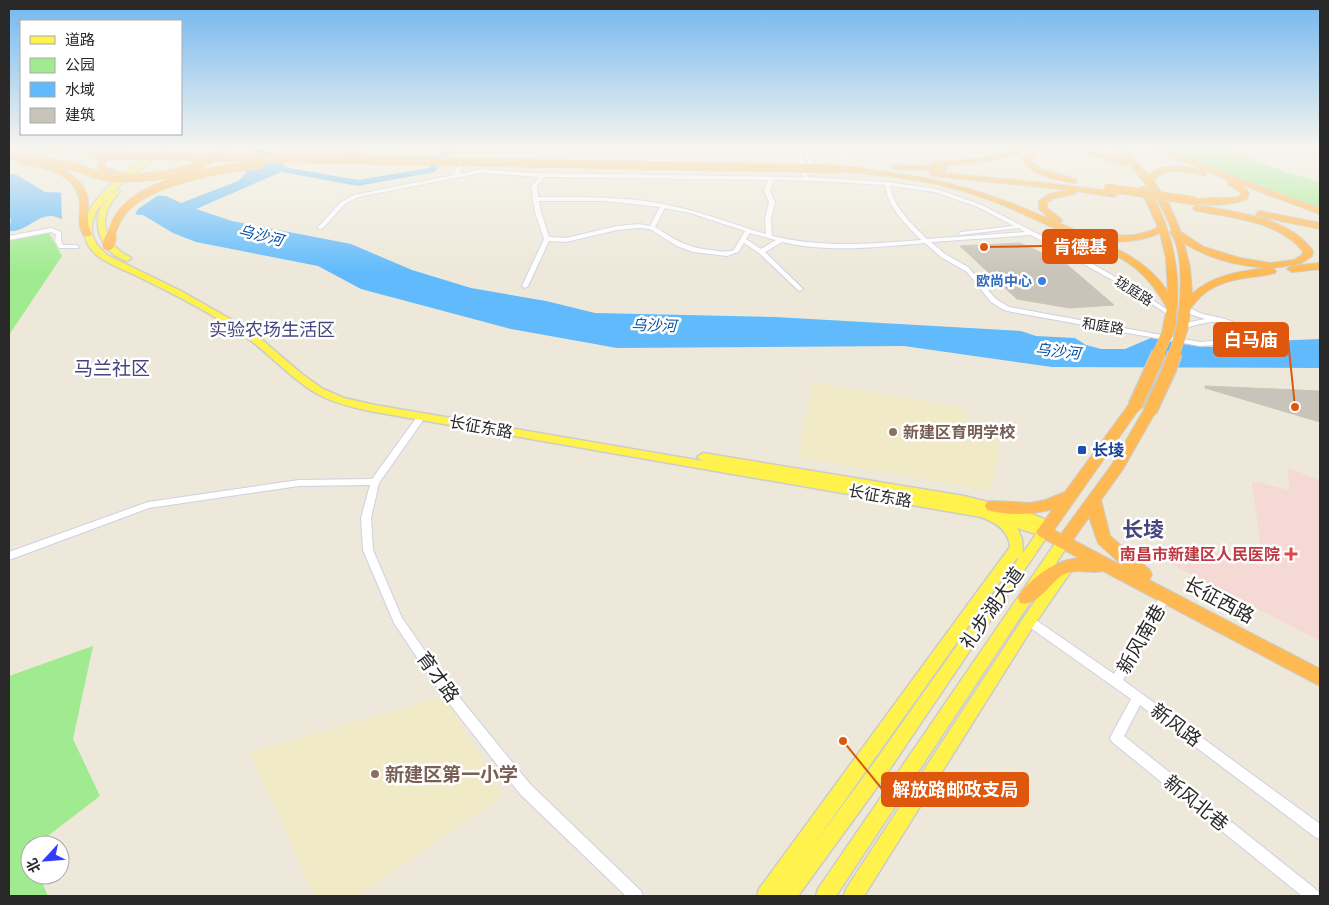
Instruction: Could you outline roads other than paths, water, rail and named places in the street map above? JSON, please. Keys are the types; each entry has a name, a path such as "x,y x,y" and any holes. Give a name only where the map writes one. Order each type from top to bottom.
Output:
{"highway":[{"path":"82,189 84,193 82,226 87,234"},
{"path":"108,245 117,218 126,207 158,189"},
{"path":"965,189 1106,247 1128,259 1151,276 1160,286 1172,311"},
{"path":"1091,189 1320,226"},
{"path":"1105,189 1111,191"},
{"name":"礼步湖大道","path":"1047,529 1135,406 1168,332 1172,311 1172,254 1156,209 1144,189"},
{"path":"1154,189 1164,203 1184,260 1186,308"},
{"path":"1196,205 1238,200 1244,197 1242,189"},
{"path":"1263,189 1320,210"},
{"path":"1111,191 1065,192 1047,198 1042,205 1043,209 1054,220 1073,229 1096,235 1136,238 1153,235 1163,228"},
{"path":"1196,205 1320,231"},
{"path":"1175,232 1201,248 1224,257 1249,263 1292,264 1307,256 1308,250 1298,239 1278,228 1196,205"},
{"path":"1186,308 1193,297 1210,284 1224,279 1245,274 1320,266"},
{"name":"礼步湖大道","path":"1066,539 1118,466 1150,411 1169,370 1182,331 1186,308"},
{"path":"986,510 1040,508 1052,505 1071,495"},
{"path":"1094,500 1098,528 1103,539 1144,575"},
{"name":"长征西路","path":"1047,529 1144,575 1320,668"},
{"name":"长征西路","path":"1066,539 1120,572 1320,678"},
{"path":"1026,598 1051,574 1068,564 1082,562 1120,572"}],"main road":[{"path":"87,234 91,212 109,189"},
{"name":"长征东路","path":"118,189 103,211 102,234 115,253 233,317 256,332 323,385 353,397 402,408 986,510 1047,529"},
{"name":"长征东路","path":"87,234 93,246 104,256 200,306 248,335 316,389 346,402 986,510"},
{"path":"986,510 1014,533 1017,547 1008,585"},
{"name":"礼步湖大道","path":"787,896 1047,529"},
{"name":"礼步湖大道","path":"825,896 1066,539"},
{"path":"766,896 1017,547"},
{"path":"853,896 1029,621 1068,564"}],"street":[{"name":"珑庭路","path":"320,228 343,203 356,196 389,189"},
{"path":"525,286 547,239 538,212 534,189"},
{"path":"767,189 772,202 768,219 769,237"},
{"path":"887,189 894,206 926,240 969,239 1030,233"},
{"name":"珑庭路","path":"924,189 961,198 980,206 1104,272 1172,311"},
{"path":"536,199 614,200 664,206 698,214 781,240 829,246 926,240 1018,227"},
{"path":"652,228 664,206"},
{"path":"547,239 566,240 628,226 652,228 679,245 704,252 730,254 736,251 748,231"},
{"path":"9,238 51,230 59,233 58,241 61,247 76,247"},
{"path":"743,240 760,252 800,289"},
{"path":"760,252 781,240"},
{"name":"和庭路","path":"926,240 940,253 968,270 995,303 1007,310 1145,333 1192,343 1221,343 1240,335 1236,327 1218,319 1192,312 1186,308"},
{"path":"1182,331 1218,319"},
{"name":"育才路","path":"422,416 376,482 366,518 368,550 398,620 442,685 525,789 636,896"},
{"path":"9,556 148,505 299,483 376,482"},
{"name":"新风南巷","path":"1116,682 1166,596"},
{"name":"新风路","path":"1029,621 1116,682 1320,832"},
{"name":"新风北巷","path":"1138,698 1116,738 1313,896"}],"water":[{"name":"乌沙河","path":"9,189 166,196 181,203 217,189 241,189 196,209 232,221 351,244 412,270 471,288 546,301 595,313 775,317 1021,331 1036,336 1075,338 1086,345 1101,349 1125,349 1151,338 1195,346 1229,348 1249,342 1320,339 1320,368 1052,367 904,346 617,348 511,329 361,289 318,266 196,242 173,233 143,215 130,214 65,221 49,216 42,217 24,228 9,231 11,220 9,216"}],"place":[{"name":"肯德基","path":"984,247"},
{"name":"欧尚中心","path":"1042,281"},
{"name":"白马庙","path":"1295,407"},
{"name":"新建区育明学校","path":"893,432"},
{"name":"长堎","path":"1082,450"},
{"name":"南昌市新建区人民医院","path":"1291,554"},
{"name":"解放路邮政支局","path":"843,741"},
{"name":"新建区第一小学","path":"375,774"}],"district":[{"name":"实验农场生活区","path":"272,330"},
{"name":"马兰社区","path":"112,368"},
{"name":"长堎","path":"1143,529"}]}
